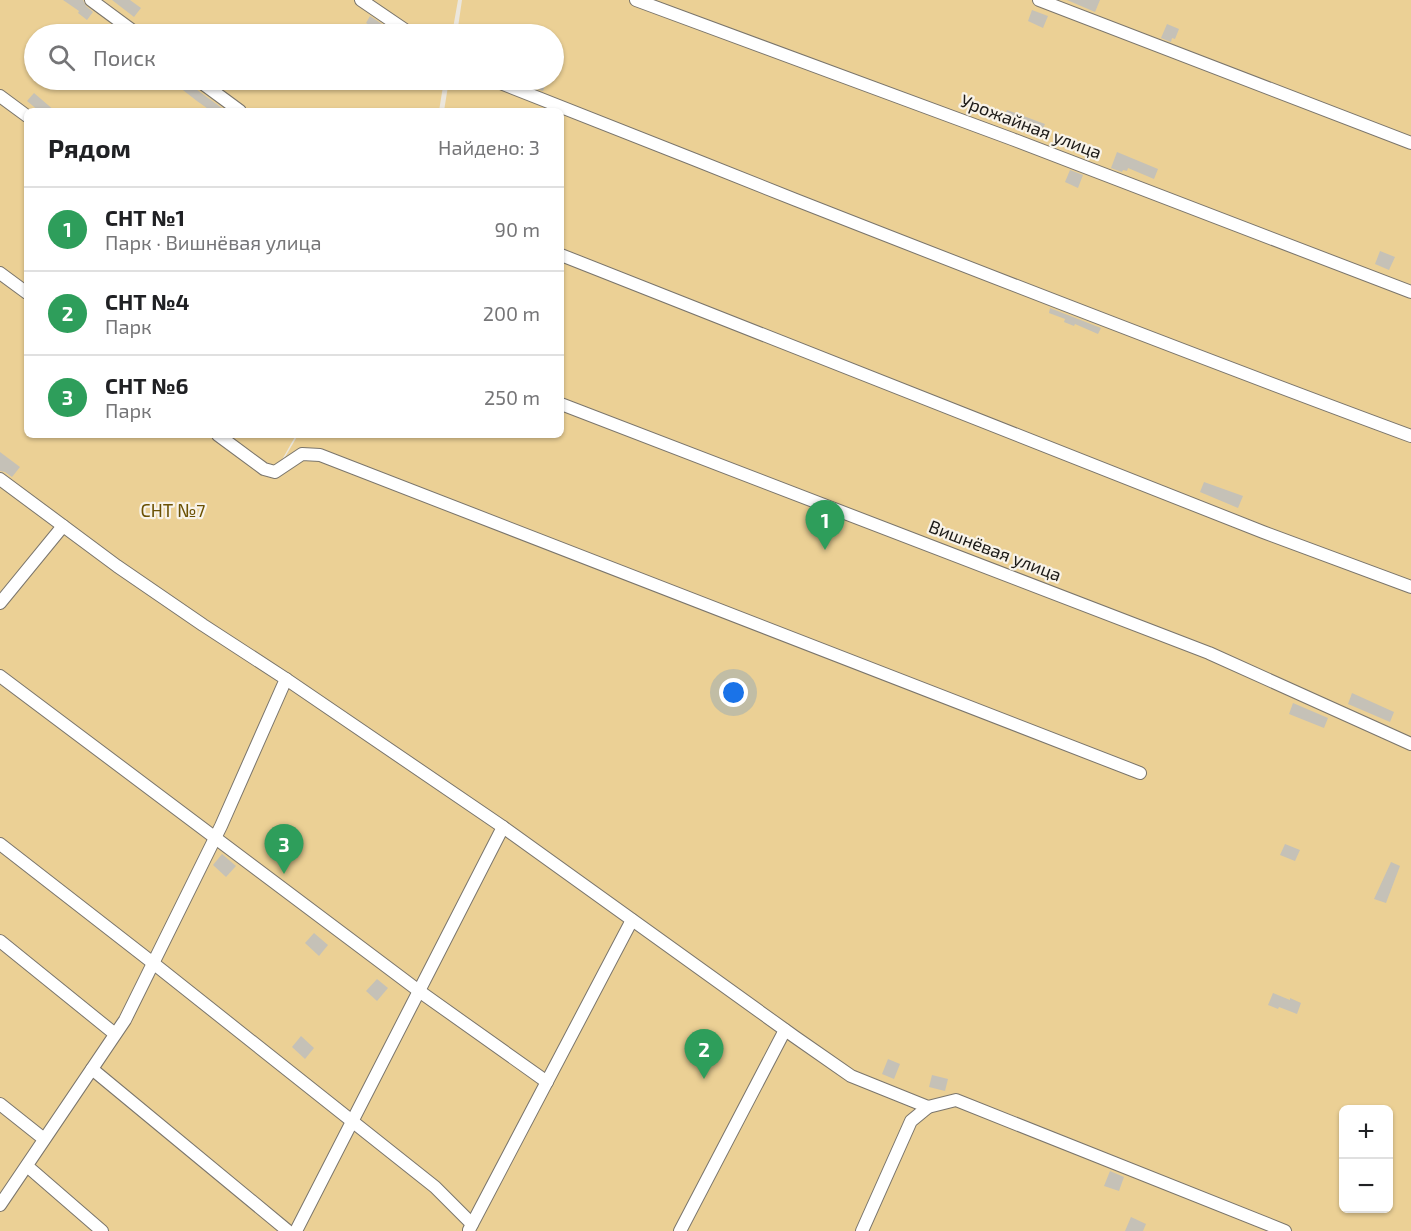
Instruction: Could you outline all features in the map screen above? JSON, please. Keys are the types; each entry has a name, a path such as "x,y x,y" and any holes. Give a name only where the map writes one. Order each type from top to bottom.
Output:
{"street":[{"path":"91,0 123,24"},
{"path":"361,0 396,24"},
{"name":"Урожайная улица","path":"636,0 1012,139 1411,292"},
{"path":"1039,0 1411,143"},
{"path":"212,90 236,108"},
{"path":"519,90 795,200 1411,435"},
{"path":"0,96 24,114"},
{"path":"564,256 1263,532 1411,587"},
{"path":"0,273 24,291"},
{"name":"Вишнёвая улица","path":"564,405 1209,653 1411,744"},
{"path":"222,438 264,469 275,472 302,454 320,455 1140,773"},
{"path":"0,478 117,566 503,827 851,1076 928,1107"},
{"path":"0,603 63,526"},
{"path":"0,676 419,991 547,1082"},
{"path":"0,1205 125,1020 215,838 286,679"},
{"path":"296,1231 503,827"},
{"path":"0,844 435,1187 470,1228 632,920"},
{"path":"0,941 115,1034"},
{"path":"680,1231 785,1030"},
{"path":"92,1069 288,1231"},
{"path":"862,1231 911,1121 928,1107 956,1100 1285,1231"},
{"path":"0,1104 45,1139"},
{"path":"27,1166 102,1231"}],"green space":[{"name":"СНТ №7","path":"0,0 458,0 454,24 24,24 24,90 442,90 439,108 24,108 24,438 294,438 274,476 296,438 564,438 564,108 444,108 447,90 564,90 564,24 458,24 462,0 1411,0 1411,1231 0,1231"}],"building":[{"path":"63,0 83,0 93,12 87,20"},
{"path":"112,0 130,0 141,8 134,17"},
{"path":"1067,0 1100,0 1095,12"},
{"path":"1032,10 1048,16 1043,28 1028,21"},
{"path":"370,16 382,24 368,24 366,23"},
{"path":"1167,24 1179,29 1175,39 1172,38 1171,42 1161,38"},
{"path":"183,90 197,90 222,108 207,108"},
{"path":"34,93 52,108 35,108 27,101"},
{"path":"1007,110 1045,124 1039,137 1003,120"},
{"path":"1117,152 1158,169 1154,179 1128,168 1127,171 1122,172 1111,168"},
{"path":"1070,170 1083,175 1078,188 1065,182"},
{"path":"1380,251 1395,257 1389,270 1375,264"},
{"path":"1050,308 1101,328 1098,334 1075,324 1074,326 1064,322 1065,319 1049,313"},
{"path":"0,452 20,467 12,477 0,471"},
{"path":"1204,482 1243,496 1238,508 1200,492"},
{"path":"1352,693 1394,712 1390,722 1348,704"},
{"path":"1293,703 1328,718 1324,728 1289,714"},
{"path":"1285,844 1300,850 1295,861 1280,855"},
{"path":"222,854 236,866 226,877 213,865"},
{"path":"1391,862 1400,866 1386,903 1374,899"},
{"path":"314,933 328,945 319,956 305,943"},
{"path":"377,979 388,988 377,1001 366,991"},
{"path":"1273,993 1301,1003 1297,1014 1268,1005"},
{"path":"301,1036 314,1048 305,1059 292,1047"},
{"path":"888,1059 900,1064 894,1079 882,1074"},
{"path":"932,1075 948,1079 945,1091 929,1087"},
{"path":"1110,1171 1124,1177 1119,1191 1104,1186"},
{"path":"1131,1217 1146,1224 1143,1231 1125,1231"}],"place":[{"name":"СНТ №1","path":"825,550"},
{"name":"СНТ №6","path":"284,874"},
{"name":"СНТ №4","path":"704,1079"}]}
